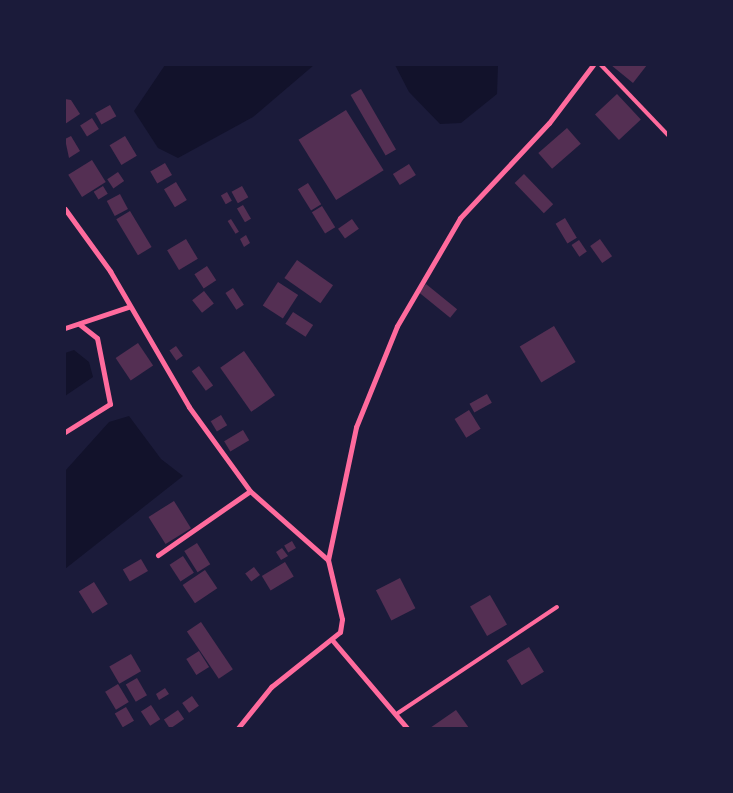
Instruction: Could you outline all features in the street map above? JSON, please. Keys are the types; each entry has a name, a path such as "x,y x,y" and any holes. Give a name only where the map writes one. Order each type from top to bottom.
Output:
{"street":[{"path":"238,728 271,687 332,641 342,619 328,560 356,427 397,326 460,218 548,124 593,65"},
{"path":"65,209 110,271 128,307 190,407 250,491 328,560"},
{"path":"65,328 128,307"},
{"path":"65,432 110,404 97,338 79,324"},
{"path":"158,556 250,491"},
{"path":"332,641 398,713 407,728"}],"lane":[{"path":"600,65 668,135"},
{"path":"398,713 558,607"}],"shaded area":[{"path":"165,65 314,65 253,117 178,158 158,148 134,111"},
{"path":"395,65 498,65 497,94 461,123 440,124 409,92"},
{"path":"74,350 89,362 93,377 65,396 65,353"},
{"path":"129,416 161,459 183,476 65,569 65,471 109,422"}],"building":[{"path":"611,65 647,65 633,83"},
{"path":"361,89 396,150 386,156 351,95"},
{"path":"617,94 641,120 619,140 595,114"},
{"path":"65,99 71,100 80,114 65,124"},
{"path":"110,105 116,116 101,125 95,113"},
{"path":"346,110 384,170 336,200 299,140"},
{"path":"92,118 99,129 87,136 80,125"},
{"path":"567,128 581,144 552,169 538,153"},
{"path":"71,136 80,151 69,158 65,139"},
{"path":"125,136 137,156 121,165 110,145"},
{"path":"92,160 106,182 82,197 68,175"},
{"path":"165,163 172,175 157,184 150,172"},
{"path":"409,164 416,175 400,185 393,174"},
{"path":"118,172 124,181 113,188 107,179"},
{"path":"524,174 553,204 544,213 515,183"},
{"path":"176,182 187,200 175,207 164,189"},
{"path":"308,183 321,204 311,211 298,189"},
{"path":"103,186 108,194 98,199 94,192"},
{"path":"242,186 248,197 238,203 232,192"},
{"path":"227,192 232,201 226,204 221,195"},
{"path":"120,194 128,209 115,216 107,201"},
{"path":"243,205 251,219 245,222 237,208"},
{"path":"322,206 335,227 325,234 312,212"},
{"path":"130,211 152,247 138,255 116,219"},
{"path":"565,218 577,238 567,243 556,224"},
{"path":"231,219 239,232 236,234 228,221"},
{"path":"352,219 359,229 345,239 338,229"},
{"path":"246,235 250,243 244,247 240,239"},
{"path":"186,239 198,259 179,270 167,250"},
{"path":"600,239 612,256 602,263 590,246"},
{"path":"579,240 587,252 579,257 572,245"},
{"path":"297,260 333,285 320,303 284,278"},
{"path":"207,266 216,280 204,288 194,274"},
{"path":"278,282 298,295 283,319 263,305"},
{"path":"426,284 457,309 450,318 419,293"},
{"path":"233,288 244,305 236,310 225,293"},
{"path":"204,291 214,304 202,313 192,300"},
{"path":"293,312 313,325 306,337 285,324"},
{"path":"554,326 576,362 541,383 520,347"},
{"path":"138,343 153,365 131,380 116,358"},
{"path":"176,346 183,356 176,360 169,351"},
{"path":"244,351 275,395 251,412 220,368"},
{"path":"199,366 213,385 206,391 192,371"},
{"path":"487,394 492,403 474,412 470,404"},
{"path":"469,410 481,429 466,438 455,419"},
{"path":"221,415 227,425 217,431 211,421"},
{"path":"243,430 249,440 230,452 224,441"},
{"path":"174,501 191,528 166,544 149,517"},
{"path":"292,541 296,548 288,552 284,546"},
{"path":"197,543 210,564 198,572 184,551"},
{"path":"282,548 288,556 281,560 276,552"},
{"path":"183,556 194,573 180,581 170,565"},
{"path":"141,559 148,571 130,582 123,570"},
{"path":"285,562 294,577 271,590 262,576"},
{"path":"254,567 260,575 251,582 245,574"},
{"path":"205,570 217,588 195,603 183,585"},
{"path":"400,578 415,608 391,621 376,590"},
{"path":"94,582 108,604 93,614 79,592"},
{"path":"490,595 507,624 487,636 470,606"},
{"path":"201,622 233,669 219,679 187,632"},
{"path":"529,647 544,672 522,685 507,660"},
{"path":"199,651 209,667 196,675 186,659"},
{"path":"131,654 141,671 119,684 109,666"},
{"path":"137,678 147,695 136,702 126,684"},
{"path":"118,684 129,702 116,710 105,692"},
{"path":"165,688 169,694 159,700 156,694"},
{"path":"192,696 199,706 189,713 182,703"},
{"path":"151,705 160,719 150,726 141,712"},
{"path":"126,707 134,721 123,727 115,714"},
{"path":"178,710 184,719 171,728 164,720"},
{"path":"456,710 469,728 430,728"}]}
